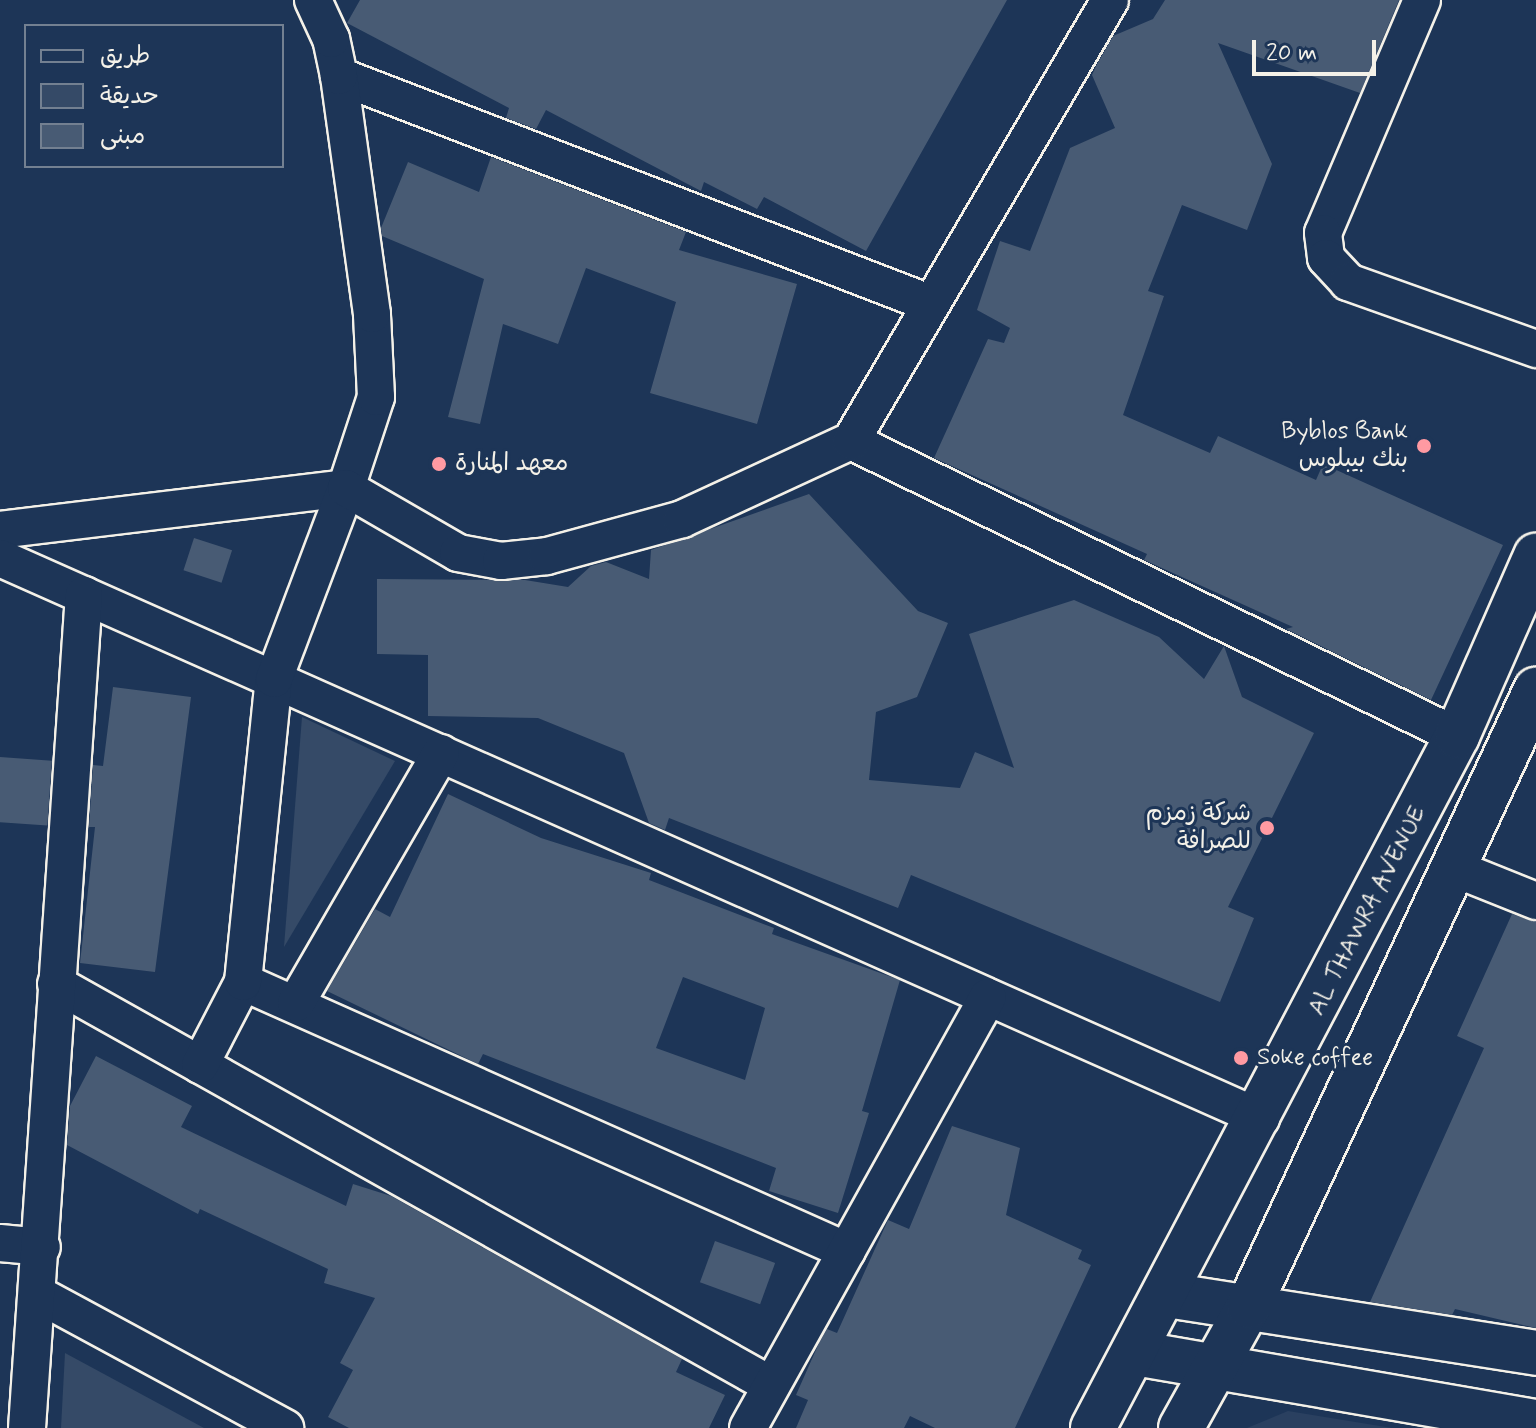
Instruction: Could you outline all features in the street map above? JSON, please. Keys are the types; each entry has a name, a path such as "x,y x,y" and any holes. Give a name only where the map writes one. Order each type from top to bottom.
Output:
{"main road":[{"name":"AL THAWRA AVENUE","path":"1093,1428 1261,1118 1457,736 1536,556"},
{"path":"1181,1428 1249,1306 1456,869 1536,690"},
{"path":"1167,1295 1536,1353"},
{"path":"1135,1353 1211,1370 1536,1422"}],"street":[{"path":"200,1065 243,982 274,679 346,488 376,397 372,314 339,76 331,39 313,0"},
{"path":"331,39 342,0"},
{"path":"0,530 346,488 458,553 501,561 547,556 682,519 851,441 929,303 1110,0"},
{"path":"1422,0 1323,233 1326,258 1348,282 1536,349"},
{"path":"339,76 929,303"},
{"path":"851,441 1457,736"},
{"path":"0,558 1261,1118"},
{"path":"27,1428 39,1295 56,984 84,595"},
{"path":"296,1003 441,753"},
{"path":"1456,869 1536,901"},
{"path":"243,982 847,1251"},
{"path":"56,984 771,1385"},
{"path":"748,1428 988,997"},
{"path":"0,1243 42,1247"},
{"path":"39,1295 285,1428"}],"shaded area":[{"path":"1288,1411 1392,1428 1247,1428"}],"green space":[{"path":"302,717 395,761 284,947"},
{"path":"65,1353 204,1428 61,1428"}],"building":[{"path":"360,0 1007,0 866,251 764,197 757,209 704,182 701,191 546,110 536,129 506,118 509,108 347,23"},
{"path":"1165,0 1399,0 1360,93 1218,43 1272,164 1247,230 1182,205 1148,291 1164,296 1123,415 1210,453 1218,436 1316,480 1323,464 1503,545 1431,700 1286,629 1293,627 1144,560 1147,554 934,458 988,339 1004,343 1010,328 977,310 1000,241 1030,251 1070,148 1115,128 1092,75 1113,36 1153,19"},
{"path":"491,157 686,232 679,250 797,284 757,424 650,393 676,302 586,268 558,344 503,324 480,424 448,417 484,279 382,236 381,228 408,162 479,192"},
{"path":"809,494 918,611 948,623 917,697 876,712 869,780 960,788 975,752 1014,768 969,634 1074,600 1159,637 1204,679 1224,646 1242,697 1314,733 1228,907 1254,918 1220,1002 911,875 898,908 669,818 665,830 649,823 624,753 538,718 428,716 428,655 377,654 377,579 525,580 568,587 591,566 606,562 649,579 651,550"},
{"path":"194,538 232,550 222,583 183,570"},
{"path":"113,687 191,697 155,972 80,963 95,827 89,827 93,765 103,766"},
{"path":"0,757 52,761 47,825 0,822"},
{"path":"448,794 541,838 651,873 649,880 774,928 772,934 900,980 862,1111 869,1113 838,1213 769,1191 776,1168 483,1054 478,1064 327,991 375,909 390,917","holes":["683,977 765,1008 745,1080 656,1048"]},
{"path":"1512,914 1536,922 1536,1328 1455,1309 1452,1315 1370,1302 1484,1048 1457,1036"},
{"path":"96,1056 192,1106 181,1127 346,1206 353,1184 391,1196 682,1359 676,1372 725,1395 709,1428 349,1428 328,1417 353,1370 340,1363 375,1298 324,1283 328,1269 200,1209 198,1214 67,1145 70,1106"},
{"path":"952,1126 1020,1148 1006,1215 1082,1250 1078,1259 1091,1265 1015,1428 935,1428 910,1416 904,1428 796,1428 808,1400 796,1395 819,1343 827,1329 837,1333 888,1220 909,1229"},
{"path":"715,1241 775,1263 760,1304 700,1282"}],"place":[{"name":"Byblos Bank بنك بيبلوس","path":"1424,446"},
{"name":"معهد المنارة","path":"439,464"},
{"name":"شركة زمزم للصرافة","path":"1267,828"},
{"name":"Soke coffee","path":"1241,1058"}]}
